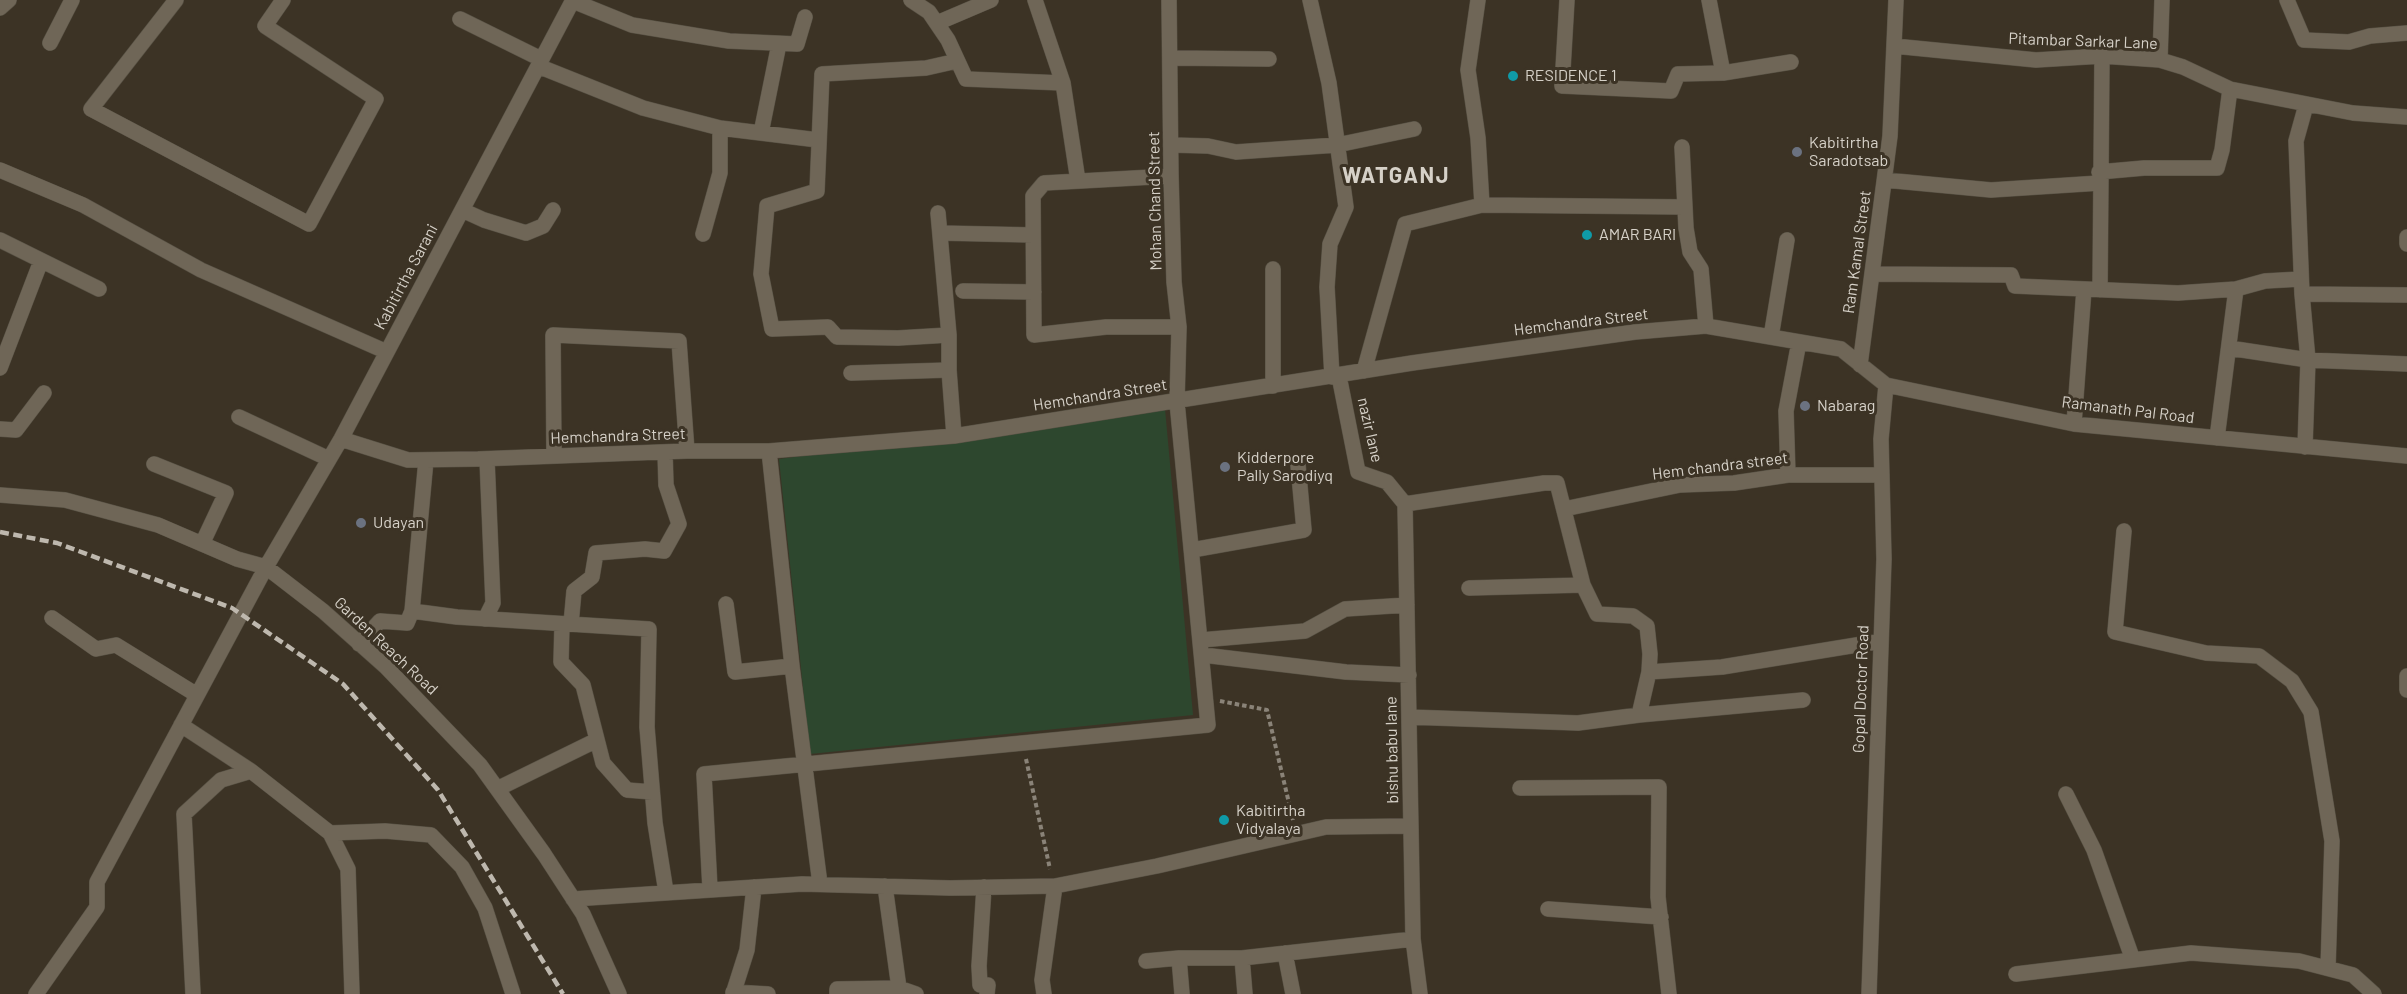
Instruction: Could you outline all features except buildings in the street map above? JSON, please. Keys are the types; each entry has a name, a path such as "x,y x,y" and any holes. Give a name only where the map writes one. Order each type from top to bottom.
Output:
{"street":[{"path":"0,8 9,0"},
{"path":"50,43 72,0"},
{"path":"176,0 92,109 309,224 376,99 265,26 283,0"},
{"path":"573,0 632,25 694,37 779,44 797,44 805,17"},
{"name":"Kabitirtha Sarani","path":"36,994 97,907 97,882 266,567 341,440 573,0"},
{"path":"911,0 929,12 937,23 948,40 966,79 1063,83"},
{"path":"937,23 991,0"},
{"path":"1035,0 1063,83 1078,181"},
{"name":"Mohan Chand Street","path":"1023,743 1208,725 1177,402 1179,327 1174,282 1169,0"},
{"path":"1310,0 1329,83 1346,207 1330,244 1327,287 1336,377"},
{"path":"1478,0 1468,70 1478,138 1482,205"},
{"path":"1567,0 1562,86 1671,92 1678,74 1723,73 1791,62"},
{"path":"1709,0 1723,73"},
{"name":"Ram Kamal Street","path":"1858,363 1890,136 1896,0"},
{"path":"2160,60 2162,0"},
{"path":"2287,0 2304,40 2349,42 2370,36 2407,33"},
{"path":"460,19 540,62 643,108 720,128 818,140"},
{"path":"761,133 779,44"},
{"name":"Pitambar Sarkar Lane","path":"1893,46 2036,60 2102,56 2160,60 2183,67 2230,89 2353,113 2407,117"},
{"path":"2074,424 2092,290 2099,177 2102,56"},
{"path":"1171,58 1269,59"},
{"path":"949,335 898,338 837,337 828,327 772,329 761,274 767,206 817,191 822,74 926,68 957,61"},
{"path":"1885,180 1991,190 2099,177 2144,168 2217,168 2222,150 2230,89"},
{"path":"2305,447 2308,360 2301,287 2296,141 2306,105"},
{"path":"703,234 720,173 720,128"},
{"path":"1172,146 1208,146 1236,152 1337,145 1414,129"},
{"path":"1682,147 1686,228 1690,252 1701,269 1706,326"},
{"path":"0,170 83,205 201,270 387,352"},
{"path":"1171,176 1044,183 1033,196 1034,335 1106,327 1179,327"},
{"path":"1364,371 1405,224 1482,205 1685,207"},
{"path":"462,210 484,220 526,233 543,226 553,210"},
{"path":"938,213 949,335 954,436"},
{"path":"940,233 1033,235"},
{"path":"2407,237 2407,244"},
{"path":"0,240 99,289"},
{"path":"1771,337 1788,240"},
{"path":"0,368 41,261"},
{"path":"1273,268 1273,386"},
{"path":"1872,274 2011,275 2014,286 2178,294 2236,289 2265,281 2301,287 2407,295"},
{"path":"2217,438 2236,289"},
{"path":"963,291 1034,292"},
{"name":"Hemchandra Street","path":"341,440 408,460 426,460 687,451 769,451 954,436 1364,371 1635,332 1706,326 1841,349 1858,363"},
{"path":"554,456 553,335 679,341 687,451"},
{"path":"1788,475 1786,411 1799,342"},
{"path":"2229,348 2308,360 2407,364"},
{"name":"Ramanath Pal Road","path":"1858,363 1886,385 2074,424 2407,456"},
{"path":"851,373 949,370"},
{"name":"nazir lane","path":"1336,377 1358,472 1387,482 1405,504"},
{"name":"Gopal Doctor Road","path":"1869,994 1884,559 1881,439 1886,385"},
{"path":"0,429 16,430 44,393"},
{"path":"238,417 329,459"},
{"path":"769,451 792,666 820,885"},
{"path":"652,792 627,790 603,763 583,685 561,662 566,624 574,591 592,577 596,553 645,549 664,551 679,524 666,485 665,452"},
{"path":"485,619 493,603 487,459"},
{"path":"359,644 380,621 407,623 412,611 426,460"},
{"path":"154,464 226,493 202,544"},
{"path":"1192,550 1304,530 1298,465"},
{"name":"Hem chandra street","path":"1564,509 1680,485 1734,483 1788,475 1882,475"},
{"path":"1405,504 1557,483 1583,585 1597,614 1633,616 1647,626 1649,672 1639,715"},
{"name":"Garden Reach Road","path":"0,495 65,500 158,525 237,559 266,567 323,611 386,667 480,765 583,914 619,994"},
{"name":"bishu babu lane","path":"1405,504 1413,939 1420,994"},
{"path":"2124,531 2115,632 2206,653 2259,656 2292,681 2311,712 2331,841 2328,968"},
{"path":"1469,588 1583,585"},
{"path":"726,604 735,672 792,666"},
{"path":"1202,648 1305,631 1345,609 1407,605"},
{"path":"412,611 485,619 649,629 648,727 652,792 666,892"},
{"path":"52,618 96,649 116,645 197,695"},
{"path":"1649,672 1722,667 1881,641"},
{"path":"1202,648 1346,672 1408,675"},
{"path":"2407,676 2407,690"},
{"path":"1410,717 1578,723 1803,700"},
{"path":"181,725 251,771 330,833 348,869 352,994"},
{"path":"497,789 597,740"},
{"path":"710,889 704,774 804,762 1023,743"},
{"path":"193,994 184,814 221,780 251,771"},
{"path":"1520,788 1659,787 1658,897 1669,994"},
{"path":"2066,794 2094,850 2133,960"},
{"path":"573,899 710,889 820,885 984,888 1054,885 1103,878 1326,827 1411,826"},
{"path":"330,833 385,831 431,835 462,867 485,908 513,994"},
{"path":"1044,994 1042,981 1054,885"},
{"path":"885,886 899,988"},
{"path":"754,887 747,950 733,993 768,994"},
{"path":"984,888 979,966 980,985 988,985 987,994"},
{"path":"1548,909 1660,917"},
{"path":"1146,961 1179,958 1242,958 1413,939"},
{"path":"1285,953 1293,994"},
{"path":"2016,974 2191,953 2299,961 2352,975 2374,994"},
{"path":"1179,958 1182,994"},
{"path":"1242,958 1245,994"},
{"path":"837,994 837,989 899,988 916,994"}],"path":[{"path":"1207,699 1267,710 1297,835"},
{"path":"1023,743 1054,885"}],"green space":[{"path":"1165,409 1193,715 810,754 779,459"}],"railway":[{"path":"0,532 57,543 232,608 343,684 438,790 563,994"}],"place":[{"name":"RESIDENCE 1","path":"1513,76"},
{"name":"Kabitirtha Saradotsab","path":"1797,152"},
{"name":"AMAR BARI","path":"1587,235"},
{"name":"Nabarag","path":"1805,406"},
{"name":"Kidderpore Pally Sarodiyq","path":"1225,467"},
{"name":"Udayan","path":"361,523"},
{"name":"Kabitirtha Vidyalaya","path":"1224,820"}],"district":[{"name":"WATGANJ","path":"1396,176"}]}
